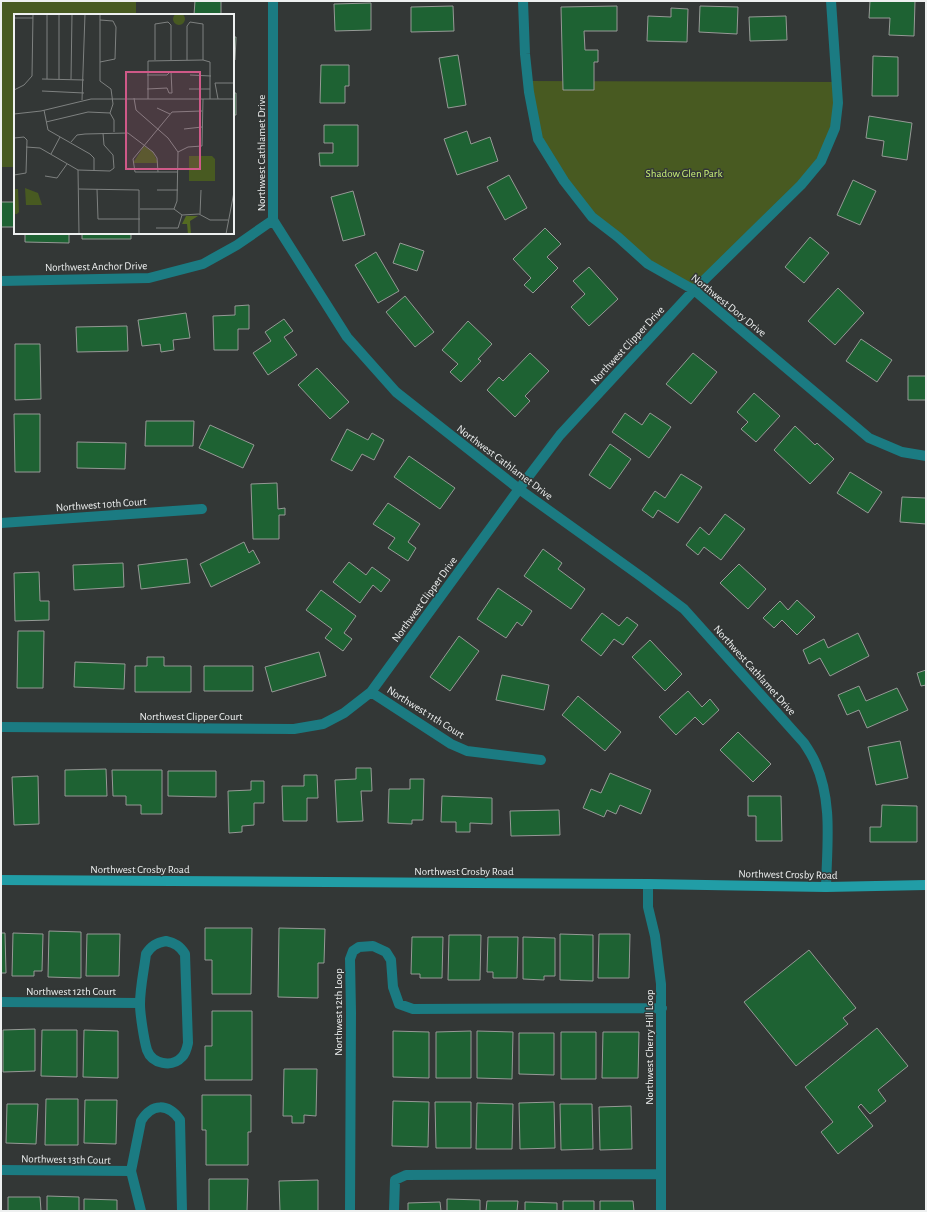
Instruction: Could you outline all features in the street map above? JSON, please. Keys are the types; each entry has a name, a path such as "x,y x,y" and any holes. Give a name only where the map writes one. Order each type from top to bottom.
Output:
{"street":[{"name":"Northwest Cathlamet Drive","path":"273,1 273,220 347,337 396,392 519,488 684,609 804,743 815,761 823,786 828,811 826,887"},
{"name":"Northwest Dory Drive","path":"523,1 526,67 538,139 564,181 592,217 618,237 648,264 694,290 869,438 902,452 926,456"},
{"name":"Northwest Clipper Drive","path":"371,692 519,488 560,436 694,290 801,185 821,161 835,128 838,103 831,1"},
{"name":"Northwest Anchor Drive","path":"1,281 149,278 203,264 237,245 273,220"},
{"name":"Northwest 10th Court","path":"1,523 202,509"},
{"name":"Northwest Clipper Court","path":"1,727 294,729 323,724 344,713 371,692"},
{"name":"Northwest 11th Court","path":"371,692 451,744 467,751 541,760"},
{"name":"Northwest Crosby Road","path":"1,880 648,884 826,887 926,884"},
{"name":"Northwest Cherry Hill Loop","path":"648,884 648,907 655,936 661,977 661,1211"},
{"path":"166,941 174,943 180,947 185,954 188,1043 187,1051 182,1058 167,1064 152,1058 148,1051 140,1003 146,954 158,943 166,941"},
{"name":"Northwest 12th Loop","path":"350,1211 350,959 353,951 359,947 373,946 386,952 391,960 393,987 398,1004 413,1009 662,1008"},
{"name":"Northwest 12th Court","path":"1,1002 140,1003"},
{"path":"141,1211 131,1171 141,1120 145,1114 152,1109 160,1107 168,1109 180,1120 182,1211"},
{"name":"Northwest 13th Court","path":"1,1170 131,1171"},
{"path":"394,1211 396,1180 406,1175 661,1174"}],"green space":[{"path":"1,1 136,1 136,14 14,14 14,167 1,167"},
{"name":"Shadow Glen Park","path":"527,81 837,82 838,103 821,161 694,290 648,264 592,217 538,139"}],"building":[{"path":"195,1 221,1 221,14 194,14"},
{"path":"870,1 915,1 914,36 889,35 890,18 869,18"},
{"path":"371,3 371,30 335,31 334,4"},
{"path":"453,6 454,31 411,32 411,7"},
{"path":"617,6 617,31 584,31 585,50 598,50 598,62 594,62 594,90 563,90 561,7"},
{"path":"700,6 738,7 737,34 699,32"},
{"path":"671,8 688,9 687,42 647,41 648,16 671,17"},
{"path":"786,16 787,40 750,41 749,17"},
{"path":"234,37 236,37 235,60"},
{"path":"458,55 466,105 448,108 439,58"},
{"path":"873,56 898,57 898,96 872,96"},
{"path":"321,65 349,65 349,86 345,86 345,103 320,103"},
{"path":"234,93 236,93 236,115 234,115"},
{"path":"869,116 912,123 907,160 882,156 884,141 866,138"},
{"path":"324,125 358,125 358,166 320,166 319,153 333,153 333,143 324,143"},
{"path":"467,131 471,144 490,137 498,161 457,175 444,139"},
{"path":"509,175 527,208 505,220 487,187"},
{"path":"853,180 876,191 860,225 837,215"},
{"path":"353,191 365,235 343,241 331,197"},
{"path":"1,202 14,202 14,227 1,227"},
{"path":"545,228 561,244 547,257 558,268 533,293 524,285 531,278 513,259"},
{"path":"25,234 69,234 69,243 25,242"},
{"path":"82,234 131,234 131,239 82,239"},
{"path":"810,237 829,253 804,283 785,267"},
{"path":"400,243 424,251 417,271 393,263"},
{"path":"376,252 399,291 378,303 355,265"},
{"path":"589,267 618,299 589,326 571,307 585,294 573,281"},
{"path":"838,288 864,313 835,345 808,321"},
{"path":"405,296 434,332 415,347 386,312"},
{"path":"249,305 249,329 238,329 238,350 214,350 213,316 235,315 235,306"},
{"path":"186,313 190,338 173,340 174,350 161,352 160,344 142,346 138,320"},
{"path":"284,319 293,331 284,337 297,355 268,375 253,353 271,341 265,332"},
{"path":"468,321 492,344 478,359 481,361 461,382 450,372 458,364 442,350"},
{"path":"127,326 128,351 77,352 76,327"},
{"path":"861,339 892,360 877,382 846,361"},
{"path":"15,344 40,344 41,399 15,400"},
{"path":"530,353 549,371 525,396 530,401 515,417 487,390 499,377 503,381"},
{"path":"693,353 717,372 691,404 666,384"},
{"path":"317,368 349,402 330,419 298,385"},
{"path":"908,376 926,376 926,400 908,400"},
{"path":"754,393 780,416 756,442 741,429 748,422 737,412"},
{"path":"625,413 642,425 650,413 671,427 649,458 612,432"},
{"path":"14,414 40,414 40,472 15,472"},
{"path":"146,421 194,421 193,446 145,446"},
{"path":"210,425 254,445 243,468 199,448"},
{"path":"795,426 815,445 817,443 834,459 810,484 774,450"},
{"path":"347,429 368,440 372,433 384,440 374,460 362,454 352,471 331,460"},
{"path":"77,442 126,443 125,469 77,468"},
{"path":"610,444 631,459 610,489 589,475"},
{"path":"409,456 455,488 440,509 394,477"},
{"path":"850,472 882,492 868,513 837,493"},
{"path":"681,474 702,487 678,523 658,510 653,518 642,510 655,491 665,498"},
{"path":"277,483 278,509 285,508 285,515 279,515 279,539 253,539 251,484"},
{"path":"902,497 926,498 926,524 900,522"},
{"path":"388,503 420,524 408,542 416,548 408,561 388,548 395,538 373,524"},
{"path":"725,514 745,529 721,560 704,547 698,555 686,545 700,527 709,535"},
{"path":"244,542 249,553 253,550 260,563 211,587 200,564"},
{"path":"543,549 562,563 558,569 585,589 571,609 524,576"},
{"path":"187,559 190,583 141,589 138,565"},
{"path":"349,562 366,575 372,567 390,580 381,592 373,585 360,603 333,582"},
{"path":"123,563 124,587 74,590 73,565"},
{"path":"739,564 766,589 748,609 720,583"},
{"path":"39,572 40,601 49,601 49,620 15,621 14,573"},
{"path":"498,588 532,611 522,626 517,622 506,638 477,619"},
{"path":"321,590 356,616 344,633 352,639 343,651 325,638 332,629 306,610"},
{"path":"797,600 815,617 797,635 782,620 774,628 763,618 780,601 788,610"},
{"path":"602,613 619,626 627,617 638,625 623,645 614,639 601,656 581,640"},
{"path":"18,631 44,631 43,688 17,688"},
{"path":"858,633 869,656 830,676 820,658 809,664 803,650 824,639 828,648"},
{"path":"459,636 479,651 450,691 430,677"},
{"path":"650,640 682,674 665,691 632,657"},
{"path":"319,652 326,676 272,692 265,667"},
{"path":"147,657 164,657 164,666 191,666 191,692 135,692 135,666 147,666"},
{"path":"75,662 125,664 124,689 74,687"},
{"path":"204,666 253,666 253,691 204,691"},
{"path":"926,670 926,685 921,686 917,673"},
{"path":"502,675 549,685 544,710 496,700"},
{"path":"859,686 866,701 897,688 908,710 867,728 859,710 847,715 838,695"},
{"path":"688,691 702,707 710,699 719,710 703,725 695,717 676,735 659,717"},
{"path":"578,696 621,732 605,751 562,715"},
{"path":"738,732 771,764 753,782 720,750"},
{"path":"900,741 908,778 876,785 868,747"},
{"path":"356,768 371,768 372,791 361,791 363,821 337,822 335,780 356,779"},
{"path":"106,769 107,796 65,796 65,770"},
{"path":"112,770 162,770 162,814 141,814 141,805 126,805 126,796 113,796"},
{"path":"168,771 216,771 216,797 168,796"},
{"path":"610,773 651,790 641,814 620,805 616,814 607,810 604,817 583,808 591,789 601,793"},
{"path":"304,775 317,775 318,798 307,798 307,821 283,821 282,786 304,786"},
{"path":"38,776 39,824 14,825 12,777"},
{"path":"410,779 424,779 423,820 412,820 412,824 388,823 389,789 410,789"},
{"path":"251,781 264,781 264,803 254,803 254,825 242,826 242,832 229,833 228,791 251,790"},
{"path":"442,796 492,798 492,824 470,823 470,832 456,832 456,822 441,822"},
{"path":"748,796 781,796 782,841 756,841 756,816 748,816"},
{"path":"882,805 917,806 917,842 870,842 870,827 881,827"},
{"path":"559,810 560,835 511,836 510,811"},
{"path":"205,928 252,928 251,994 212,994 212,960 205,960"},
{"path":"279,928 325,929 324,963 318,963 318,998 278,997"},
{"path":"49,931 81,932 81,978 48,977"},
{"path":"1,933 5,933 6,973 1,973"},
{"path":"13,933 43,934 42,971 34,971 34,976 12,976"},
{"path":"87,934 120,934 119,976 86,976"},
{"path":"560,934 593,935 593,981 560,980"},
{"path":"599,934 630,934 629,978 598,978"},
{"path":"449,935 481,935 480,980 448,980"},
{"path":"412,937 443,937 442,978 420,978 420,974 411,974"},
{"path":"488,937 518,937 517,978 493,978 493,972 487,972"},
{"path":"523,937 555,938 555,976 544,976 544,980 523,979"},
{"path":"809,950 856,1008 843,1018 848,1024 796,1066 744,1002"},
{"path":"212,1011 252,1011 252,1080 205,1080 205,1046 212,1046"},
{"path":"877,1028 908,1066 878,1090 886,1101 870,1114 861,1104 858,1107 873,1126 838,1154 821,1132 833,1122 805,1087"},
{"path":"35,1029 35,1071 3,1072 3,1030"},
{"path":"42,1030 77,1030 77,1077 41,1076"},
{"path":"84,1030 118,1031 118,1078 83,1077"},
{"path":"393,1031 429,1032 429,1078 393,1077"},
{"path":"471,1031 471,1078 436,1078 436,1032"},
{"path":"477,1031 513,1032 512,1079 477,1078"},
{"path":"561,1032 596,1032 596,1079 561,1079"},
{"path":"603,1032 639,1032 638,1078 602,1078"},
{"path":"519,1033 554,1033 554,1075 519,1074"},
{"path":"284,1069 317,1069 316,1116 304,1115 304,1123 292,1123 292,1116 283,1116"},
{"path":"202,1095 251,1095 251,1132 248,1132 248,1165 206,1165 206,1130 202,1130"},
{"path":"46,1099 78,1099 78,1145 45,1145"},
{"path":"85,1100 117,1100 116,1144 84,1143"},
{"path":"393,1101 429,1102 428,1147 392,1146"},
{"path":"435,1102 471,1102 471,1148 436,1148"},
{"path":"554,1102 555,1148 520,1149 519,1103"},
{"path":"477,1103 513,1104 512,1149 476,1149"},
{"path":"7,1104 38,1104 36,1144 6,1143"},
{"path":"560,1104 592,1104 593,1149 561,1150"},
{"path":"631,1106 632,1149 600,1150 599,1107"},
{"path":"209,1179 248,1179 247,1211 209,1211"},
{"path":"318,1180 318,1211 280,1211 279,1181"},
{"path":"47,1196 79,1197 79,1211 47,1211"},
{"path":"8,1197 40,1197 41,1211 8,1211"},
{"path":"84,1199 117,1200 117,1211 84,1211"},
{"path":"447,1199 480,1200 480,1211 447,1211"},
{"path":"487,1201 518,1201 517,1211 486,1211"},
{"path":"563,1201 594,1201 594,1211 563,1211"},
{"path":"600,1201 633,1201 634,1211 600,1211"},
{"path":"440,1202 441,1211 408,1211 408,1203"},
{"path":"525,1202 557,1203 557,1211 525,1211"}]}
